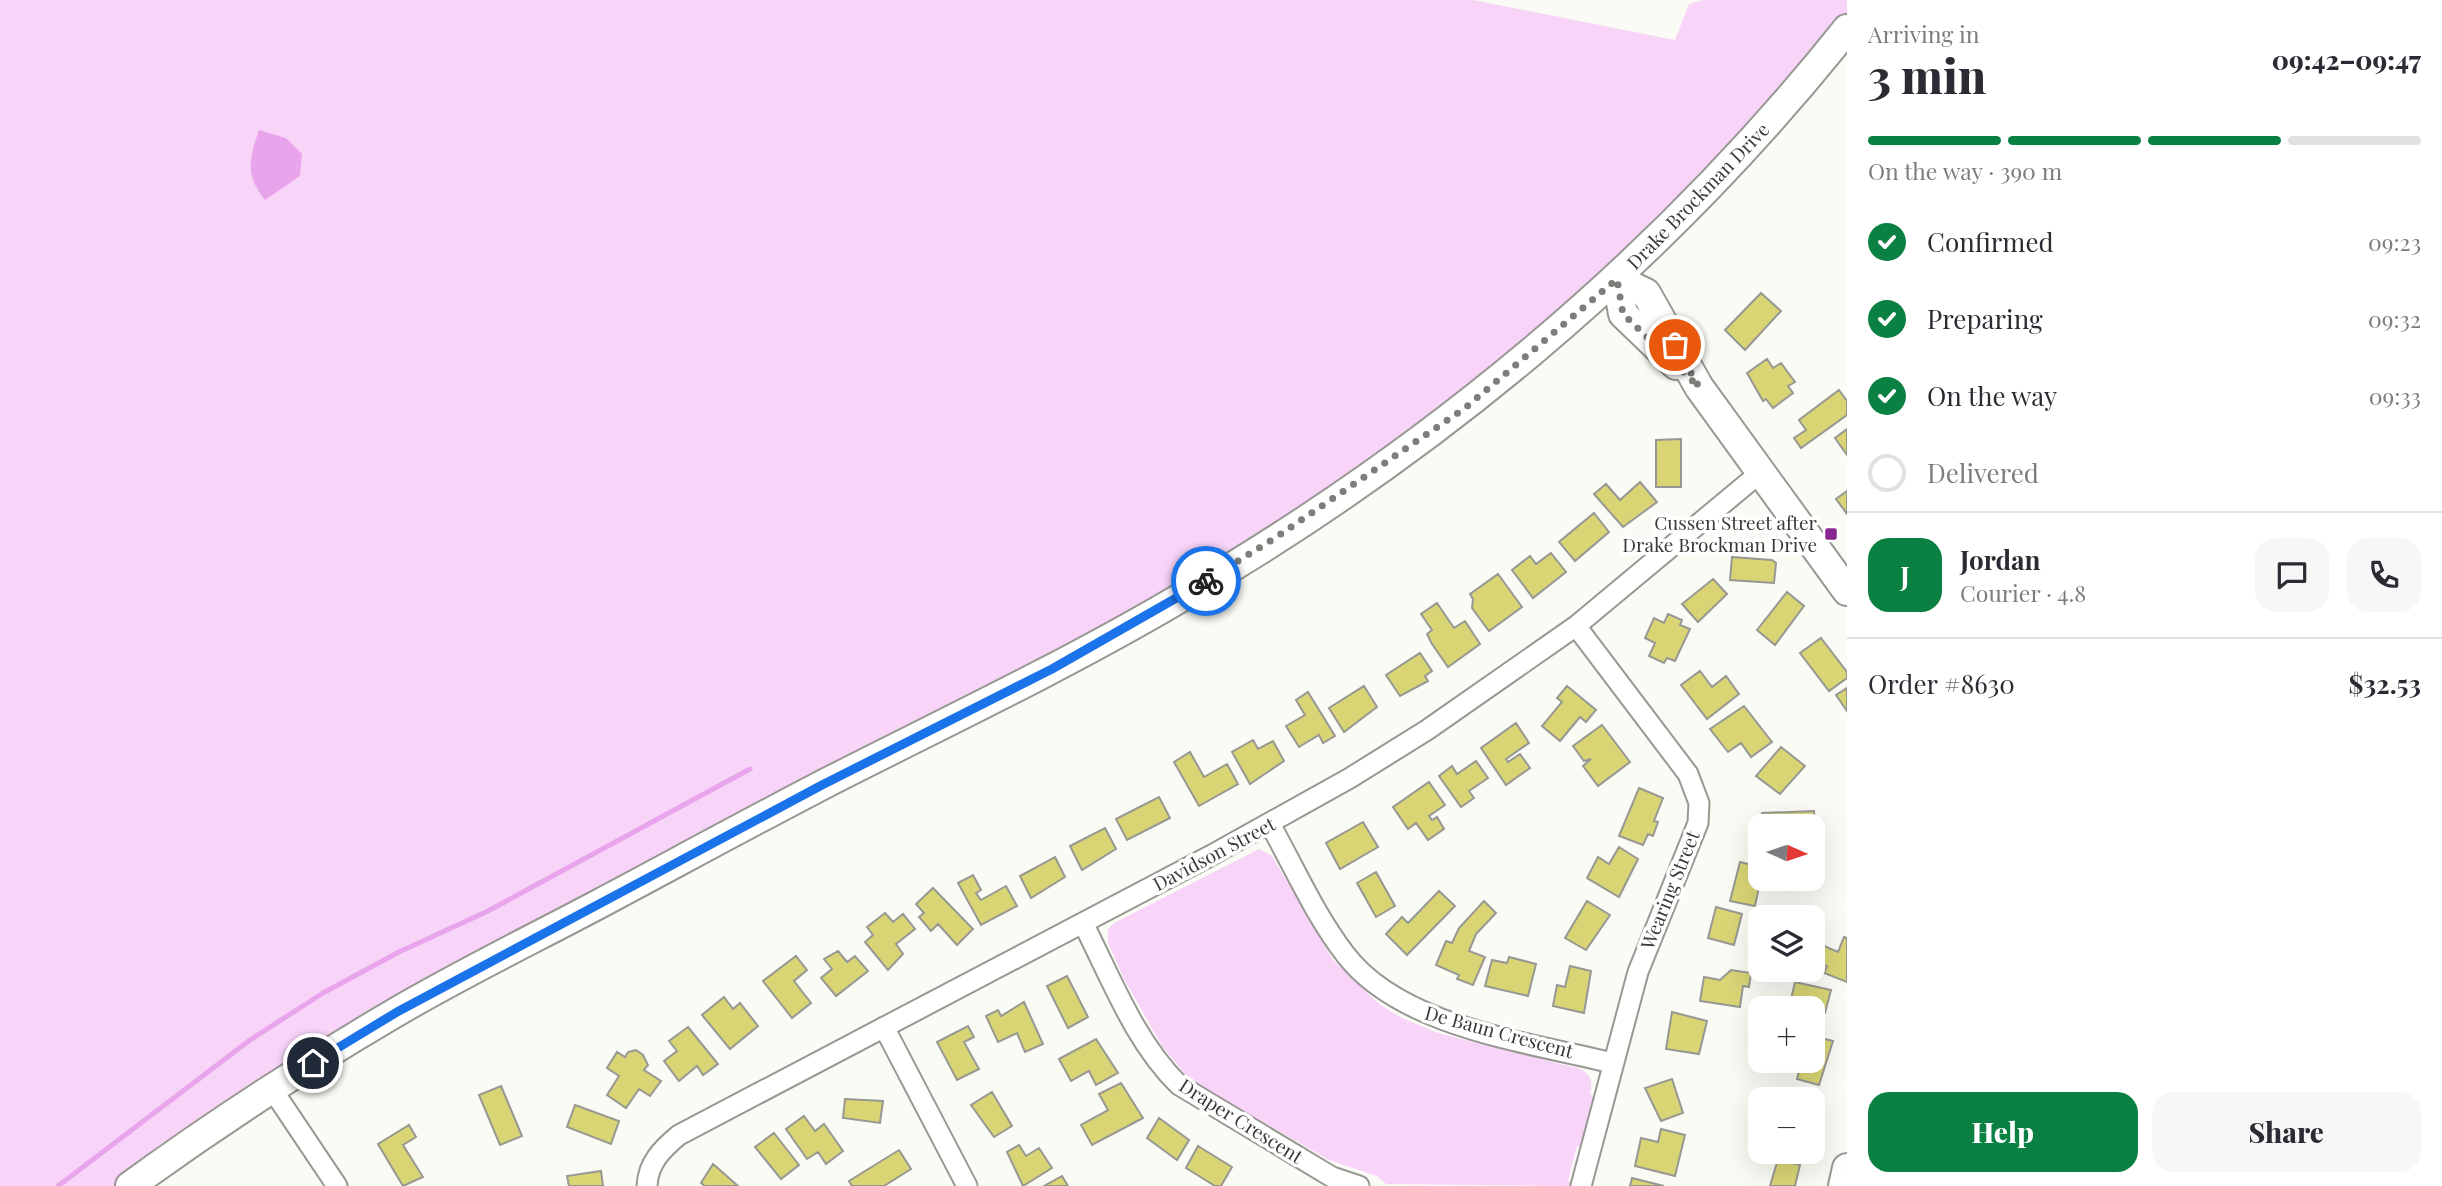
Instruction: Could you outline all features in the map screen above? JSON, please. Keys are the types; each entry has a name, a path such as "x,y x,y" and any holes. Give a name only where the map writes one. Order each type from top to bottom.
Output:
{"main road":[{"name":"Drake Brockman Drive","path":"130,1186 218,1122 397,1012 1167,606 1275,538 1465,408 1617,279 1778,114 1847,29"},
{"path":"1617,279 1646,293 1699,387 1847,591"},
{"path":"1843,1186 1847,1168"}],"street":[{"name":"Davidson Street","path":"648,1186 651,1166 662,1149 678,1135 1270,824 1427,730 1576,626 1761,472"},
{"name":"Wearing Street","path":"1576,626 1688,774 1699,803 1698,823 1641,961 1581,1186"},
{"name":"De Baun Crescent","path":"1270,824 1346,956 1384,991 1416,1010 1452,1023 1612,1063"},
{"name":"Draper Crescent","path":"1083,923 1160,1067 1179,1085 1332,1177 1359,1186"},
{"path":"884,1027 967,1186"},
{"path":"272,1089 337,1186"}],"shaded area":[{"path":"0,0 1473,0 1675,40 1689,4 1703,0 1847,0 1847,29 1617,279 1275,538 272,1089 160,1144 115,1186 0,1186"},
{"path":"259,130 286,138 302,154 300,176 265,200 254,183 251,167"},
{"path":"1259,849 1272,856 1333,960 1379,1004 1402,1018 1438,1033 1581,1069 1587,1074 1591,1083 1590,1094 1597,1098 1588,1149 1577,1146 1568,1180 1573,1186 1386,1184 1377,1176 1329,1160 1190,1080 1162,1046 1124,979 1108,943 1108,929 1114,923"}],"building":[{"path":"1761,293 1781,311 1745,350 1725,330"},
{"path":"1767,359 1773,368 1781,363 1795,382 1788,386 1793,393 1773,408 1766,399 1763,401 1747,373"},
{"path":"1839,390 1847,401 1847,415 1801,448 1794,438 1806,430 1799,420"},
{"path":"1847,429 1847,455 1835,438"},
{"path":"1681,439 1681,487 1656,487 1656,440"},
{"path":"1640,482 1657,502 1623,527 1594,494 1606,484 1620,500"},
{"path":"1847,491 1847,514 1836,499"},
{"path":"1594,513 1609,532 1575,561 1559,542"},
{"path":"1551,553 1566,572 1533,598 1512,570 1530,556 1536,564"},
{"path":"1732,557 1772,560 1776,563 1774,583 1730,580"},
{"path":"1498,574 1522,607 1489,631 1472,608 1473,599 1470,594"},
{"path":"1713,579 1727,594 1698,622 1682,604"},
{"path":"1787,592 1804,606 1775,645 1757,630"},
{"path":"1437,603 1454,628 1465,621 1480,644 1448,667 1432,644 1427,634 1432,630 1421,614"},
{"path":"1668,614 1682,620 1680,625 1690,629 1675,661 1667,658 1664,663 1649,656 1655,643 1645,638 1654,618 1664,623"},
{"path":"1821,638 1847,672 1847,678 1829,691 1800,653"},
{"path":"1420,653 1432,671 1425,676 1428,681 1400,696 1386,675"},
{"path":"1700,671 1712,687 1726,676 1739,694 1707,719 1681,685"},
{"path":"1364,686 1377,707 1344,732 1329,708"},
{"path":"1567,686 1596,710 1586,722 1580,717 1560,741 1542,726 1562,702 1557,698"},
{"path":"1847,688 1847,711 1836,695"},
{"path":"1308,692 1335,736 1323,743 1319,735 1299,747 1286,726 1305,715 1296,700"},
{"path":"1744,706 1772,742 1751,757 1741,743 1728,752 1710,729"},
{"path":"1516,723 1529,743 1506,759 1508,762 1520,754 1530,768 1506,785 1481,748"},
{"path":"1602,725 1630,762 1598,786 1583,766 1591,759 1584,761 1573,746"},
{"path":"1253,740 1258,749 1273,741 1284,761 1250,784 1232,752"},
{"path":"1781,747 1805,766 1780,794 1756,776"},
{"path":"1190,752 1204,777 1227,764 1238,784 1199,806 1174,762"},
{"path":"1476,761 1488,778 1469,791 1474,798 1461,807 1439,776 1452,766 1457,774"},
{"path":"1429,782 1445,805 1429,816 1432,820 1437,817 1444,829 1428,840 1416,823 1408,829 1393,807"},
{"path":"1639,788 1663,798 1654,821 1658,822 1653,836 1648,834 1643,845 1619,836"},
{"path":"1159,797 1170,818 1127,840 1116,819"},
{"path":"1814,811 1814,814 1762,814"},
{"path":"1363,822 1378,847 1340,869 1326,843"},
{"path":"1105,828 1116,849 1082,870 1070,846"},
{"path":"1619,847 1638,859 1619,897 1587,878 1598,857 1609,864"},
{"path":"1055,857 1065,877 1031,898 1020,876"},
{"path":"1740,862 1748,864 1748,891 1758,891 1755,905 1730,901"},
{"path":"1376,872 1395,906 1376,917 1357,883"},
{"path":"973,875 981,890 976,893 981,900 1006,886 1017,906 981,925 958,883"},
{"path":"933,888 973,929 957,945 938,924 931,931 919,917 924,913 916,904"},
{"path":"1439,891 1455,906 1407,955 1386,934 1402,917 1408,923"},
{"path":"1484,901 1496,913 1476,934 1469,951 1485,957 1473,985 1457,979 1459,975 1436,965 1446,941 1452,943 1459,928"},
{"path":"1587,901 1610,915 1586,950 1565,938"},
{"path":"1716,907 1742,914 1734,945 1708,938"},
{"path":"885,913 893,922 903,914 915,929 896,944 903,954 888,970 865,942 873,935 867,927"},
{"path":"1844,937 1847,938 1847,982 1825,973 1825,946 1838,952"},
{"path":"838,951 847,962 855,956 868,971 836,996 821,978 832,969 824,959"},
{"path":"796,956 807,970 794,981 811,1003 792,1018 763,981"},
{"path":"1509,957 1536,964 1528,996 1485,986 1492,960 1507,963"},
{"path":"1570,966 1591,971 1584,1013 1553,1006 1557,985 1565,987"},
{"path":"1731,970 1748,973 1749,987 1743,986 1740,1007 1700,1001 1704,977 1720,980"},
{"path":"1067,976 1088,1017 1068,1028 1047,986"},
{"path":"1795,982 1831,990 1825,1013 1825,996 1792,996"},
{"path":"724,997 733,1009 740,1003 758,1026 730,1049 702,1015"},
{"path":"1024,1002 1043,1044 1025,1052 1017,1033 998,1042 986,1016 998,1010 1001,1016"},
{"path":"1672,1012 1707,1021 1699,1054 1666,1049"},
{"path":"968,1026 974,1037 964,1042 979,1069 957,1080 937,1042"},
{"path":"688,1027 718,1064 703,1075 697,1066 679,1081 664,1061 677,1051 669,1041"},
{"path":"1096,1039 1118,1073 1096,1085 1089,1071 1071,1081 1059,1059"},
{"path":"1825,1039 1833,1041 1825,1066"},
{"path":"636,1050 643,1055 648,1065 644,1070 661,1081 650,1096 639,1089 626,1108 607,1095 619,1076 607,1068 617,1052 625,1057 628,1052"},
{"path":"1799,1073 1823,1073 1819,1085 1797,1079"},
{"path":"1672,1079 1683,1113 1661,1121 1645,1088"},
{"path":"1121,1083 1143,1118 1092,1145 1081,1125 1108,1110 1099,1094"},
{"path":"501,1086 522,1136 500,1145 479,1095"},
{"path":"992,1092 1012,1126 994,1137 971,1105"},
{"path":"845,1099 883,1101 880,1123 843,1118"},
{"path":"575,1105 619,1121 611,1144 567,1127"},
{"path":"804,1116 815,1131 824,1124 843,1151 826,1164 818,1152 807,1159 786,1129"},
{"path":"1159,1118 1189,1140 1177,1160 1147,1138"},
{"path":"409,1125 416,1137 403,1145 423,1177 403,1186 378,1144"},
{"path":"1661,1129 1685,1135 1675,1176 1635,1166 1641,1138 1658,1142"},
{"path":"774,1133 799,1165 781,1179 755,1147"},
{"path":"1019,1145 1026,1156 1039,1148 1052,1168 1023,1186 1007,1152"},
{"path":"1198,1146 1232,1167 1221,1186 1215,1186 1186,1168"},
{"path":"899,1150 911,1169 884,1186 852,1186 849,1181"},
{"path":"713,1164 738,1186 705,1186 701,1183"},
{"path":"1777,1164 1800,1165 1795,1186 1770,1186"},
{"path":"601,1171 603,1186 569,1186 567,1176"},
{"path":"1062,1176 1068,1186 1044,1186"},
{"path":"1632,1178 1664,1186 1630,1186"}],"waterway":[{"path":"58,1186 250,1040 323,993 399,952 488,911 750,769"}],"way so far":[{"path":"1206,581 1371,474 1465,408 1617,279 1623,314 1699,387 1675,345"}],"place":[{"name":"Cussen Street after Drake Brockman Drive","path":"1831,534"}],"route":[{"path":"313,1063 397,1012 822,785 1052,669 1167,606 1206,581"}]}
